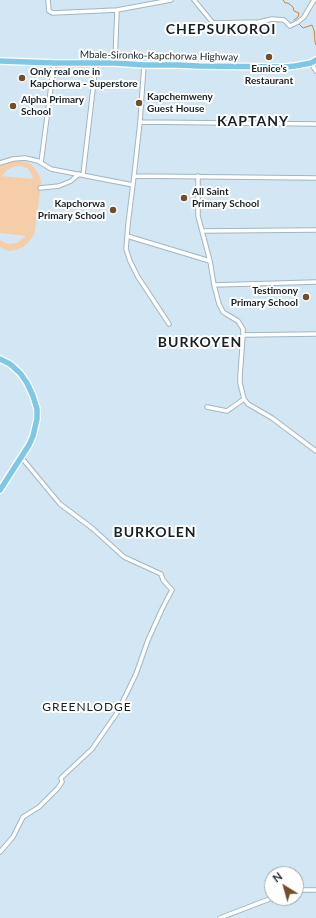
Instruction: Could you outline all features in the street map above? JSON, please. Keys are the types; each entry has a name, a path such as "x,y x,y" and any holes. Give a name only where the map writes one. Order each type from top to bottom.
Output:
{"main road":[{"name":"Mbale-Sironko-Kapchorwa Highway","path":"0,61 288,67 313,62"},
{"path":"0,358 20,373 27,383 37,409 37,419 29,445 0,490"}],"street":[{"path":"48,0 49,10 51,13 117,10 171,0"},
{"path":"194,0 213,23 284,20 290,26 298,22 304,16 314,0"},
{"path":"115,63 117,10"},
{"path":"313,62 316,71"},
{"path":"41,163 54,63"},
{"path":"81,175 96,64"},
{"path":"144,65 140,122 126,249 138,277 169,324"},
{"path":"140,122 316,124"},
{"path":"0,163 20,158 33,160 52,169 133,185"},
{"path":"40,188 59,186 81,175"},
{"path":"134,176 316,178"},
{"path":"198,176 198,212 210,261 214,285 221,308 226,314 239,322 242,329 243,335 240,382 244,399 248,404 272,418 316,451"},
{"path":"202,231 316,230"},
{"path":"127,236 210,261"},
{"path":"214,285 316,282"},
{"path":"243,335 316,334"},
{"path":"207,407 227,412 244,399"},
{"path":"0,852 13,837 23,817 39,807 58,788 62,782 61,778 92,749 117,713 136,674 148,640 172,590 163,580 161,574 124,557 92,528 60,504 21,457"},
{"path":"304,890 316,890"},
{"path":"220,918 264,901"}],"shaded area":[{"path":"19,160 32,165 40,177 41,183 35,231 28,243 16,250 9,251 0,247 0,240 8,244 17,243 26,236 0,233 0,166","holes":["20,166 27,168 33,179 2,176 7,170 13,167"]}],"waterway":[{"path":"283,0 285,3 288,3 293,7 294,11 299,13 298,17 294,20"},
{"path":"299,24 303,28 312,25 316,45"}],"place":[{"name":"Eunice's Restaurant","path":"269,57"},
{"name":"Only real one in Kapchorwa - Superstore","path":"22,78"},
{"name":"Kapchemweny Guest House","path":"139,103"},
{"name":"Alpha Primary School","path":"13,106"},
{"name":"All Saint Primary School","path":"184,198"},
{"name":"Kapchorwa Primary School","path":"113,210"},
{"name":"Testimony Primary School","path":"306,297"}],"district":[{"name":"CHEPSUKOROI","path":"221,29"},
{"name":"KAPTANY","path":"253,121"},
{"name":"BURKOYEN","path":"200,342"},
{"name":"BURKOLEN","path":"155,532"},
{"name":"GREENLODGE","path":"87,707"}]}
